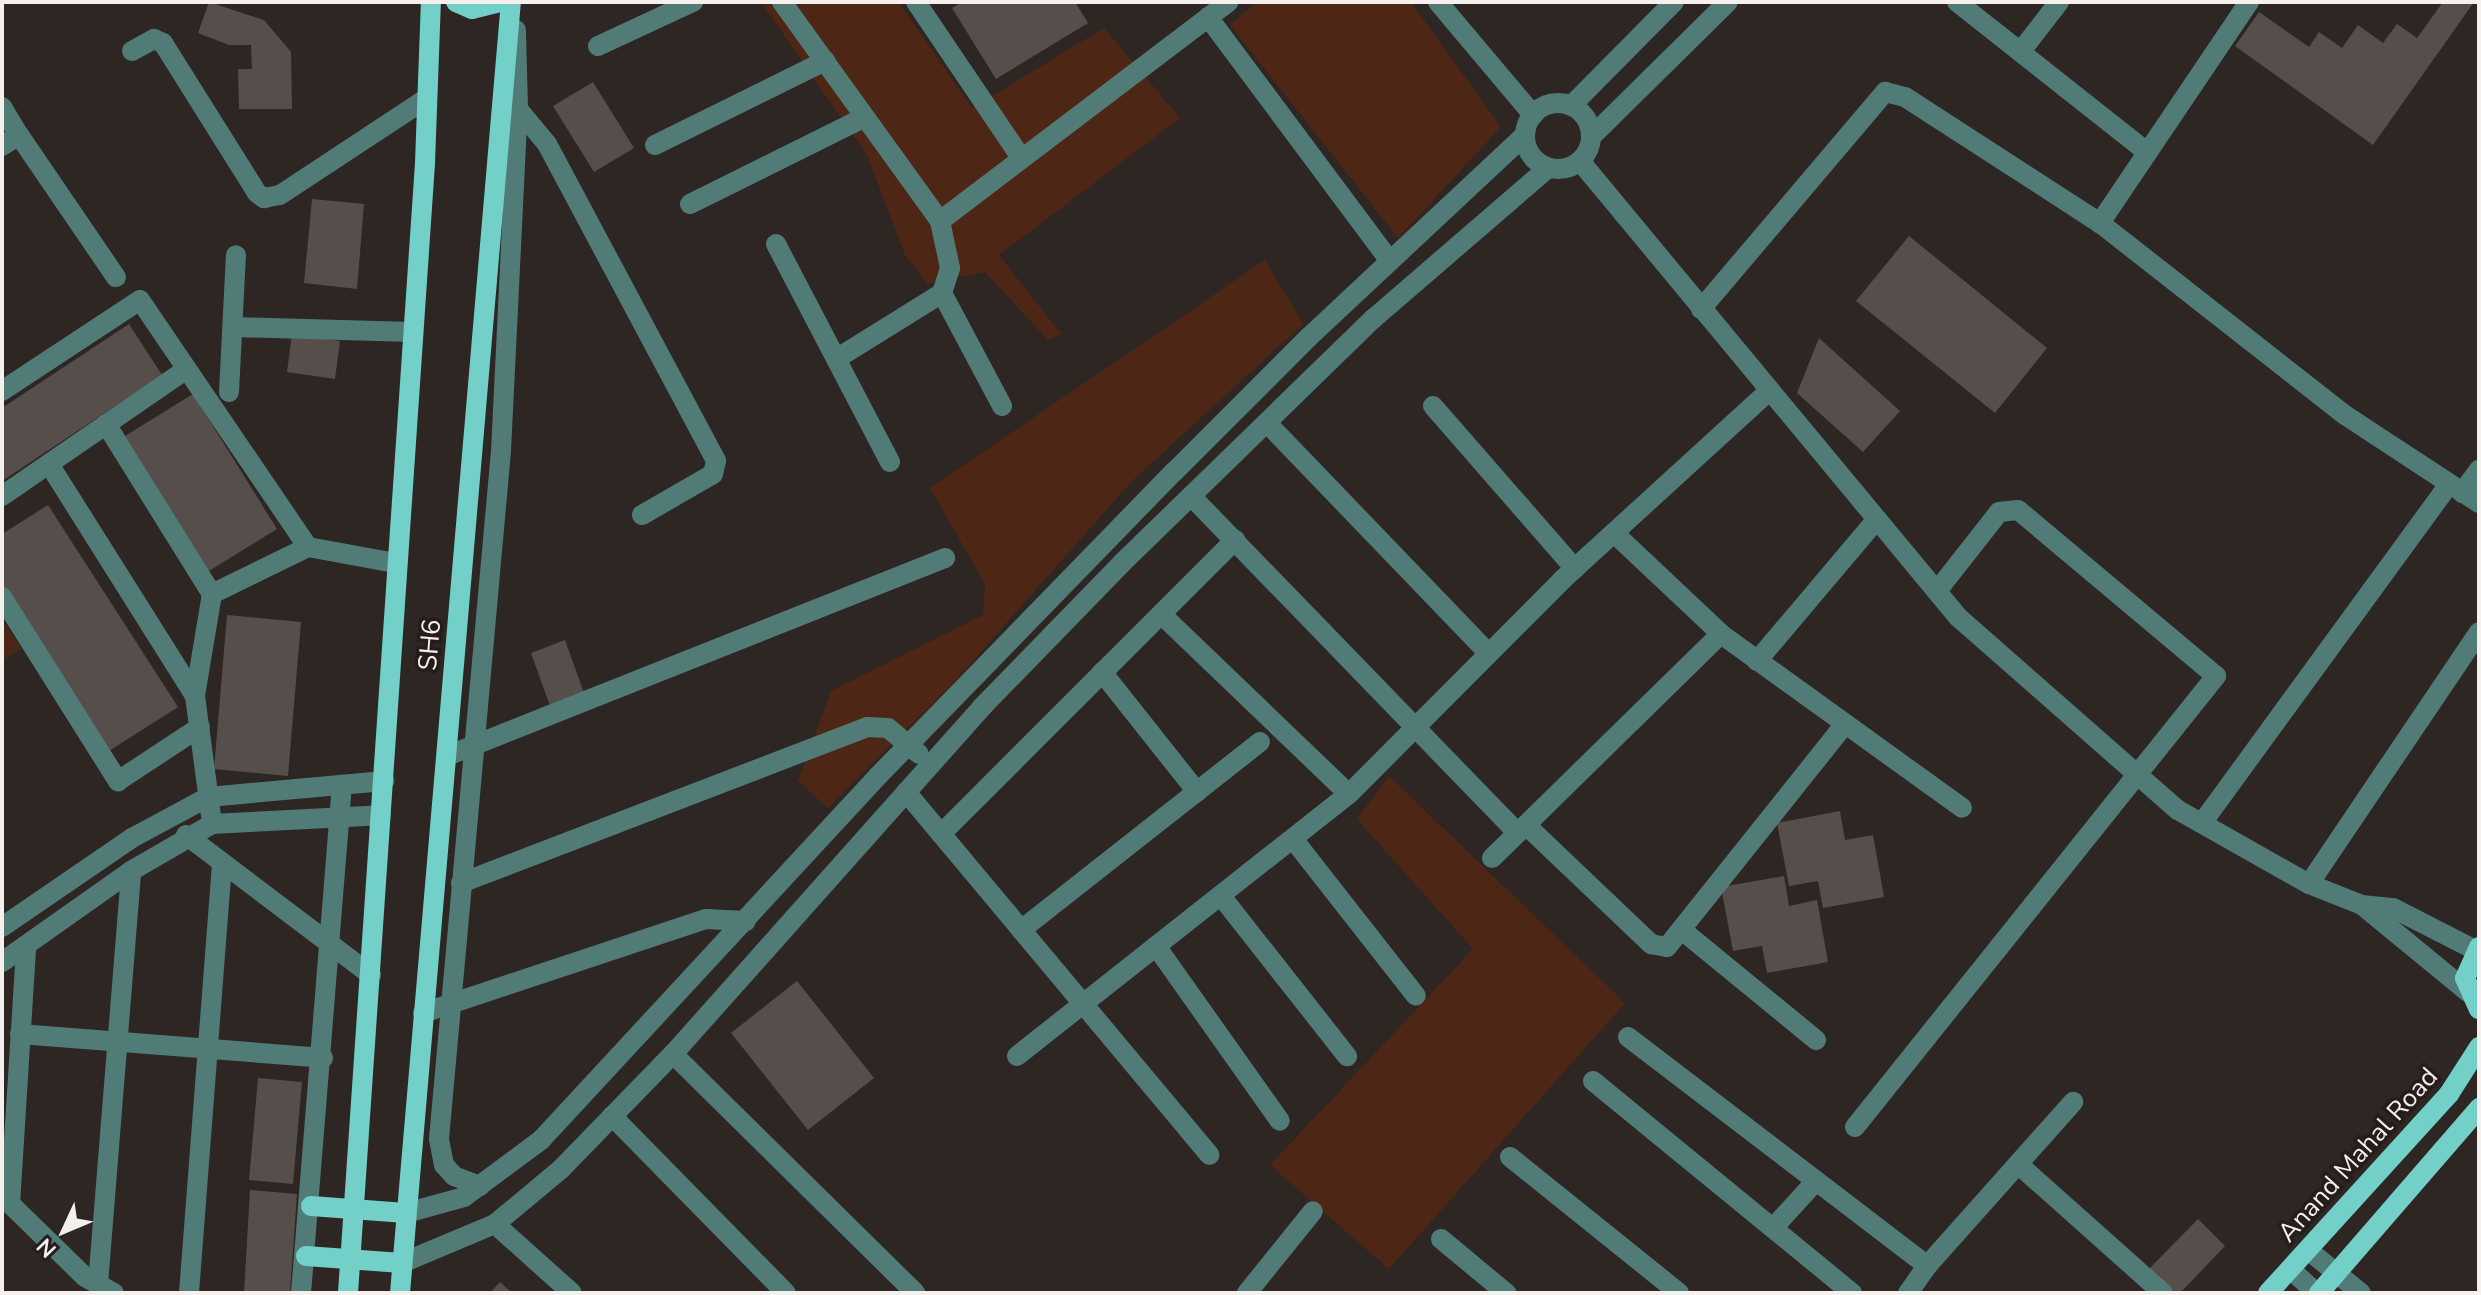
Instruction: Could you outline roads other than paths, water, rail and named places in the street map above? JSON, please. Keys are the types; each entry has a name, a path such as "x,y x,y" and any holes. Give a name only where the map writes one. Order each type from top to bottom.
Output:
{"main road":[{"path":"348,1293 384,781 431,2"},
{"path":"456,2 472,9 500,2"},
{"name":"SH6","path":"400,1293 513,2"},
{"path":"2474,1000 2465,978 2477,948"},
{"name":"Anand Mahal Road","path":"2268,1293 2449,1094 2479,1047"},
{"path":"2318,1293 2479,1108"},
{"path":"311,1206 406,1213"},
{"path":"306,1256 402,1263"}],"street":[{"path":"480,1186 454,1176 440,1153 461,883 501,451 518,109 513,2"},
{"path":"598,46 693,2"},
{"path":"782,2 940,221 950,268 942,293 836,359"},
{"path":"916,2 1022,159"},
{"path":"940,221 1228,2"},
{"path":"1571,106 1674,2"},
{"path":"1580,161 1591,137 1728,2"},
{"path":"1957,2 2147,152"},
{"path":"2021,51 2059,2"},
{"path":"2100,223 2249,2"},
{"path":"1450,6 1529,125 1531,154 1548,168"},
{"path":"1208,17 1390,261"},
{"path":"132,51 154,39 163,43 264,198 280,195 427,98"},
{"path":"655,145 825,61"},
{"path":"1701,309 1885,92 1905,97 2100,223 2345,415 2463,494"},
{"path":"406,1213 452,1204 480,1186 563,1119 910,744 1174,472 1550,104 1571,106 1588,121 1591,137"},
{"path":"2,107 10,140 116,277"},
{"path":"518,109 547,144 716,461 713,474 642,515"},
{"path":"690,204 865,117"},
{"path":"402,1263 495,1224 561,1169 673,1054 1030,656 1373,319 1548,168 1580,161"},
{"path":"1580,161 1768,392 1958,617 2140,776 2202,823 2309,884 2362,905 2393,908 2477,948"},
{"path":"776,244 890,462"},
{"path":"229,392 236,255"},
{"path":"942,293 1002,406"},
{"path":"2,391 140,300 308,547"},
{"path":"233,327 412,332"},
{"path":"2,496 187,369"},
{"path":"1017,1056 1349,794 1575,569 1768,392"},
{"path":"1433,406 1575,569"},
{"path":"1267,423 1489,654"},
{"path":"106,424 212,594 195,696 212,824"},
{"path":"49,464 195,696"},
{"path":"2202,823 2479,470"},
{"path":"1192,497 1522,829 1651,944 1667,947 1683,931 1845,724"},
{"path":"1855,1127 2140,776 2215,672 2018,510 1999,512 1937,591"},
{"path":"1757,661 1876,520"},
{"path":"1614,533 1721,634 1962,808"},
{"path":"941,834 1235,540"},
{"path":"212,594 308,547 395,563"},
{"path":"447,756 945,558"},
{"path":"2,597 118,781 200,727"},
{"path":"1161,614 1349,794"},
{"path":"2309,884 2479,632"},
{"path":"1492,858 1721,634"},
{"path":"1102,672 1197,792"},
{"path":"461,883 867,727 888,728 910,744 930,765"},
{"path":"1021,930 1260,742"},
{"path":"2,927 132,838 208,797 384,781"},
{"path":"301,1293 323,1058 342,785"},
{"path":"906,792 1209,1155"},
{"path":"2,962 131,871 186,835 212,824 381,815"},
{"path":"186,835 371,975"},
{"path":"1293,839 1416,996"},
{"path":"189,1293 222,864"},
{"path":"106,1288 117,1042 131,871"},
{"path":"1221,896 1347,1056"},
{"path":"2362,905 2474,1000"},
{"path":"423,1013 706,919 746,921"},
{"path":"1683,931 1816,1040"},
{"path":"1156,946 1280,1121"},
{"path":"26,947 6,1200 106,1288"},
{"path":"20,1034 323,1058"},
{"path":"1628,1037 1927,1266"},
{"path":"673,1054 915,1293"},
{"path":"1593,1081 1773,1228 1840,1290"},
{"path":"1908,1293 1927,1266 2073,1102"},
{"path":"612,1116 786,1293"},
{"path":"1510,1157 1679,1293"},
{"path":"2018,1164 2163,1293"},
{"path":"1773,1228 1816,1181"},
{"path":"1247,1293 1313,1211"},
{"path":"495,1224 572,1293"},
{"path":"1441,1239 1506,1293"},
{"path":"2308,1250 2361,1293"},
{"path":"2290,1269 2318,1293"}]}
